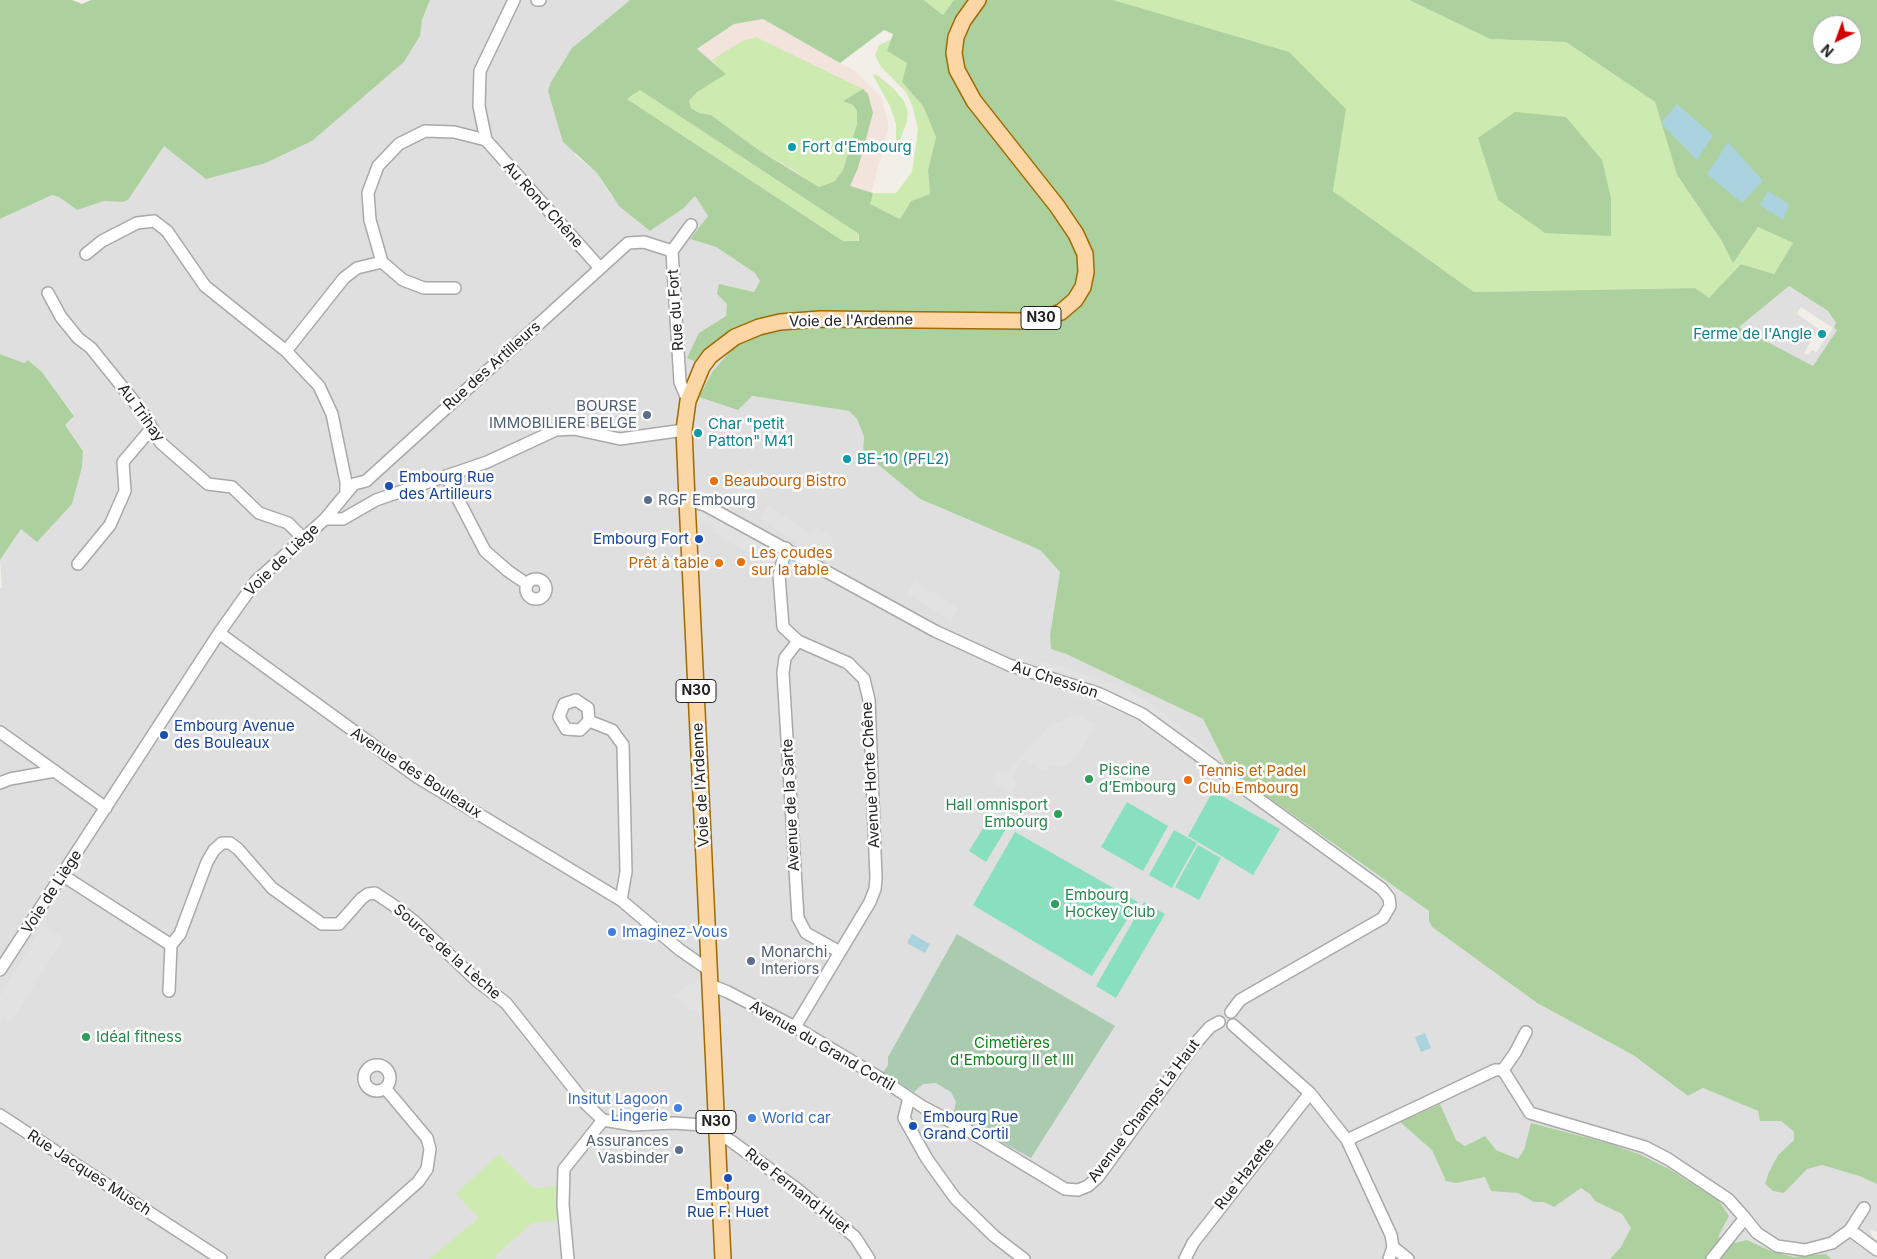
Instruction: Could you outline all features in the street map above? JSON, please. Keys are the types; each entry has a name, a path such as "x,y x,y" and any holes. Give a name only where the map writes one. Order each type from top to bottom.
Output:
{"main road":[{"name":"Voie de l'Ardenne","path":"723,1259 684,430 688,400 699,374 710,356 734,337 759,327 780,322 820,319 1023,321 1048,317 1061,312 1075,300 1083,287 1086,272 1085,254 1076,234 1057,206 974,102 957,70 954,53 956,37 963,22 978,0"}],"street":[{"path":"455,288 424,288 403,280 382,262 370,220 368,193 378,166 399,144 426,131 454,132 486,140 479,106 480,72 514,0"},
{"name":"Au Rond Chêne","path":"486,140 600,268"},
{"path":"86,254 102,241 137,223 154,221 167,231 205,286 286,351 319,386 332,414 346,482 346,492"},
{"name":"Rue du Fort","path":"688,400 680,382 672,251 691,225"},
{"name":"Rue des Artilleurs","path":"325,519 354,484 366,481 628,243 644,242 672,251"},
{"path":"286,351 344,278 357,268 382,262"},
{"name":"Au Trihay","path":"48,293 61,317 78,338 91,348 131,396 161,443 208,484 232,487 259,513 288,523 303,538"},
{"path":"78,564 110,525 126,492 122,462 151,429"},
{"name":"Voie de Liège","path":"0,970 219,634 256,582 325,519 343,519 376,500 487,462 562,429 574,429 620,439 684,430"},
{"path":"446,476 485,552 527,584"},
{"name":"Au Chession","path":"687,500 705,505 935,631 1009,665 1100,694 1142,714 1382,889 1389,898 1390,906"},
{"name":"Avenue Horte Chêne","path":"786,548 779,575 783,627 798,641 848,663 864,679 868,700 875,889 795,1028"},
{"name":"Avenue des Bouleaux","path":"219,634 417,777 621,900 680,950 709,970"},
{"name":"Avenue de la Sarte","path":"798,641 785,658 783,673 798,918 806,933 840,952"},
{"path":"589,721 612,730 622,745 626,872 621,900"},
{"path":"0,732 106,808"},
{"path":"0,783 10,779 55,771"},
{"name":"Source de la Lèche","path":"171,945 180,934 207,862 214,850 222,843 230,843 238,849 272,888 322,924 339,924 362,898 368,894 375,893 414,921 477,981 506,1003 586,1104 603,1120"},
{"path":"62,875 171,945 169,992"},
{"name":"Avenue Champs Là Haut","path":"909,1098 1065,1189 1078,1190 1088,1186 1098,1177 1195,1044 1210,1027 1219,1022 1218,1017 1221,1013 1232,1012 1240,1000 1377,922 1383,918 1390,906"},
{"name":"Avenue du Grand Cortil","path":"710,985 728,992 795,1028 909,1098 904,1118 927,1159 955,1198 994,1236 1024,1259"},
{"path":"1232,1012 1235,1017 1233,1025"},
{"path":"1219,1022 1225,1027 1233,1025"},
{"path":"1233,1025 1310,1093 1347,1140 1391,1235 1393,1247 1388,1259"},
{"path":"1503,1070 1526,1032"},
{"path":"1347,1140 1495,1070 1503,1070"},
{"path":"1503,1070 1530,1113 1622,1139 1668,1158 1728,1199 1757,1233 1777,1246 1789,1249 1816,1249 1832,1243 1850,1230 1864,1208"},
{"path":"331,1259 418,1182 428,1169 430,1149 427,1138 385,1088"},
{"name":"Rue Hazette","path":"1185,1259 1193,1243 1204,1228 1310,1093"},
{"name":"Rue Jacques Musch","path":"0,1115 179,1231 207,1256 221,1259"},
{"path":"568,1259 563,1205 564,1169 603,1120 633,1125 674,1122 716,1129"},
{"name":"Rue Fernand Huet","path":"716,1129 797,1189 855,1237 869,1259"},
{"path":"1712,1259 1744,1218"},
{"path":"179,1231 180,1219"},
{"path":"1850,1230 1877,1250"},
{"path":"1393,1247 1408,1259"}],"shaded area":[{"path":"430,0 630,0 572,48 575,155 597,173 612,197 650,231 684,208 695,196 708,216 690,239 716,247 755,273 760,281 754,292 719,285 727,304 726,316 699,333 696,362 715,341 729,354 712,372 699,397 752,396 849,411 857,419 864,437 920,499 1040,550 1060,572 1050,635 1052,649 1203,719 1228,769 1429,911 1429,921 1432,927 1537,1003 1633,1055 1688,1096 1703,1088 1758,1111 1761,1121 1781,1121 1794,1132 1794,1140 1778,1155 1765,1184 1784,1193 1807,1169 1821,1164 1877,1184 1877,1232 1869,1229 1877,1244 1877,1259 0,1259 0,588 2,587 0,560 21,529 82,467 83,451 65,425 74,415 42,372 28,360 24,363 0,354 0,219 52,195 59,197 77,210 104,201 122,202 128,200 164,146 266,163 312,141 404,62 420,36 422,20"},
{"name":"Fort d'Embourg","path":"763,19 855,71 881,97 889,127 858,241 740,174 627,99 734,24"},
{"path":"1789,286 1828,311 1836,323 1837,330 1813,366 1738,327","holes":["1801,307 1833,328 1816,352 1812,350 1807,355 1804,353 1819,329 1797,314"]},
{"path":"750,469 768,479 751,511 733,501"},
{"path":"768,506 811,533 816,527 834,538 821,558 760,519"},
{"path":"699,513 708,515 764,544 771,559 772,570 763,571 763,560 711,532 714,526 704,523 695,526 695,518"},
{"path":"915,581 959,609 951,621 907,593"},
{"path":"949,641 1131,713 1175,744 1170,745 1131,717 993,666 949,645"},
{"path":"1042,661 1122,686 1152,704 1218,757 1214,764 1138,706 1100,687 1038,669"},
{"path":"1076,714 1096,724 1074,761 1066,765 1052,766 1045,771 1023,759 1013,778 1018,782 1011,793 990,781 1000,769 1006,773 1048,727"},
{"path":"43,925 64,938 11,1022 4,1018 0,1024 0,996"},
{"path":"700,982 702,1014 689,1009 674,996 688,984"}],"green space":[{"path":"0,0 72,0 82,4 91,0 430,0 422,20 420,36 404,62 312,141 266,163 206,179 164,146 128,200 122,202 104,201 77,210 59,197 52,195 0,219"},
{"path":"630,0 924,0 943,15 954,0 1113,0 1289,52 1346,109 1333,191 1474,292 1695,288 1709,298 1741,264 1774,274 1793,243 1758,227 1733,263 1721,240 1677,175 1655,102 1566,42 1490,39 1409,0 1877,0 1877,1184 1859,1176 1822,1165 1807,1169 1784,1193 1773,1191 1765,1184 1769,1172 1778,1155 1794,1140 1794,1132 1781,1121 1760,1121 1758,1111 1703,1088 1688,1096 1633,1055 1537,1003 1432,927 1429,921 1429,911 1228,769 1203,719 1066,654 1051,649 1050,635 1060,572 1040,550 920,499 863,452 864,437 857,419 849,411 752,396 738,410 699,397 712,372 728,354 715,341 696,362 687,358 699,333 726,316 727,304 717,294 719,284 754,292 760,281 755,273 716,247 690,239 708,216 695,196 684,208 650,231 619,206 597,173 563,142 548,91 551,82 572,48","holes":["763,19 840,63 884,30 893,34 887,51 907,63 902,82 923,106 936,137 928,170 930,194 911,201 900,219 870,204 873,193 850,186 858,168 873,113 868,94 863,89 843,101 853,105 857,111 857,124 843,170 835,181 819,187 760,151 711,115 699,113 691,108 689,101 697,92 726,74 697,49 734,24","640,90 859,234 859,241 843,241 627,99","1789,286 1828,311 1836,323 1834,328 1837,330 1813,366 1739,327"]},
{"path":"924,0 954,0 943,15"},
{"path":"1113,0 1409,0 1490,39 1566,42 1655,102 1677,175 1721,240 1733,262 1758,227 1793,243 1774,274 1741,264 1709,299 1695,288 1474,292 1333,191 1345,109"},
{"path":"756,37 863,89 843,101 853,105 857,111 857,124 843,170 835,181 819,187 814,185 794,170 760,151 711,115 699,113 691,108 689,101 697,92 725,74 712,60 740,42"},
{"path":"892,39 887,51 908,63 902,82 923,106 936,137 928,170 930,194 911,201 900,219 869,204 873,193 896,193 912,172 918,130 913,108 906,92 881,67 875,55 879,45"},
{"path":"876,74 893,88 904,101 908,111 907,121 899,143 896,139 896,124 890,106 873,75"},
{"path":"640,90 859,234 858,241 843,241 627,99"},
{"path":"1515,112 1566,117 1602,160 1611,198 1611,236 1545,233 1498,200 1478,138"},
{"path":"0,354 24,363 28,360 42,372 74,416 65,425 83,451 82,467 72,504 37,542 21,529 0,560"},
{"path":"1213,791 1280,829 1253,875 1188,836"},
{"path":"1127,802 1168,826 1143,871 1101,847"},
{"path":"992,814 1009,824 986,862 969,851"},
{"path":"1174,830 1197,843 1172,888 1149,875"},
{"name":"Embourg Hockey Club","path":"1015,832 1138,902 1092,976 973,905"},
{"path":"1198,845 1221,858 1199,900 1175,887"},
{"path":"1144,902 1165,914 1116,998 1096,986"},
{"name":"Cimetières d'Embourg II et III","path":"957,934 1115,1026 1031,1158 953,1116 956,1102 951,1092 936,1083 923,1084 914,1092 883,1073 888,1065 888,1057"},
{"path":"1440,1104 1456,1140 1465,1146 1485,1136 1496,1150 1518,1159 1524,1150 1531,1123 1607,1143 1639,1154 1669,1169 1719,1201 1729,1216 1718,1237 1735,1243 1747,1240 1771,1251 1793,1257 1826,1254 1831,1259 1610,1259 1621,1247 1631,1228 1622,1214 1595,1201 1590,1194 1581,1188 1554,1207 1544,1202 1534,1202 1518,1193 1491,1191 1485,1177 1456,1183 1446,1181 1432,1150 1400,1122"},
{"path":"499,1154 533,1188 558,1186 560,1220 532,1223 496,1255 496,1259 429,1259 479,1218 456,1194"}],"water":[{"path":"1677,104 1713,135 1697,160 1661,123"},
{"path":"1728,142 1763,181 1742,203 1707,174"},
{"path":"1768,191 1789,204 1783,220 1760,205"},
{"path":"912,934 930,944 925,953 907,943"},
{"path":"1425,1033 1431,1048 1421,1052 1415,1037"}],"place":[{"name":"Fort d'Embourg","path":"792,147"},
{"name":"Ferme de l'Angle","path":"1822,334"},
{"name":"BOURSE IMMOBILIERE BELGE","path":"647,415"},
{"name":"Char \"petit Patton\" M41","path":"698,433"},
{"name":"BE-10 (PFL2)","path":"847,459"},
{"name":"Beaubourg Bistro","path":"714,481"},
{"name":"Embourg Rue des Artilleurs","path":"389,486"},
{"name":"RGF Embourg","path":"648,500"},
{"name":"Embourg Fort","path":"699,539"},
{"name":"Les coudes sur la table","path":"741,562"},
{"name":"Prêt à table","path":"719,563"},
{"name":"Embourg Avenue des Bouleaux","path":"164,735"},
{"name":"Piscine d’Embourg","path":"1089,779"},
{"name":"Tennis et Padel Club Embourg","path":"1188,780"},
{"name":"Hall omnisport Embourg","path":"1058,814"},
{"name":"Embourg Hockey Club","path":"1055,904"},
{"name":"Imaginez-Vous","path":"612,932"},
{"name":"Monarchi Interiors","path":"751,961"},
{"name":"Idéal fitness","path":"86,1037"},
{"name":"Insitut Lagoon Lingerie","path":"678,1108"},
{"name":"World car","path":"752,1118"},
{"name":"Embourg Rue Grand Cortil","path":"913,1126"},
{"name":"Assurances Vasbinder","path":"679,1150"},
{"name":"Embourg Rue F. Huet","path":"728,1178"}]}
